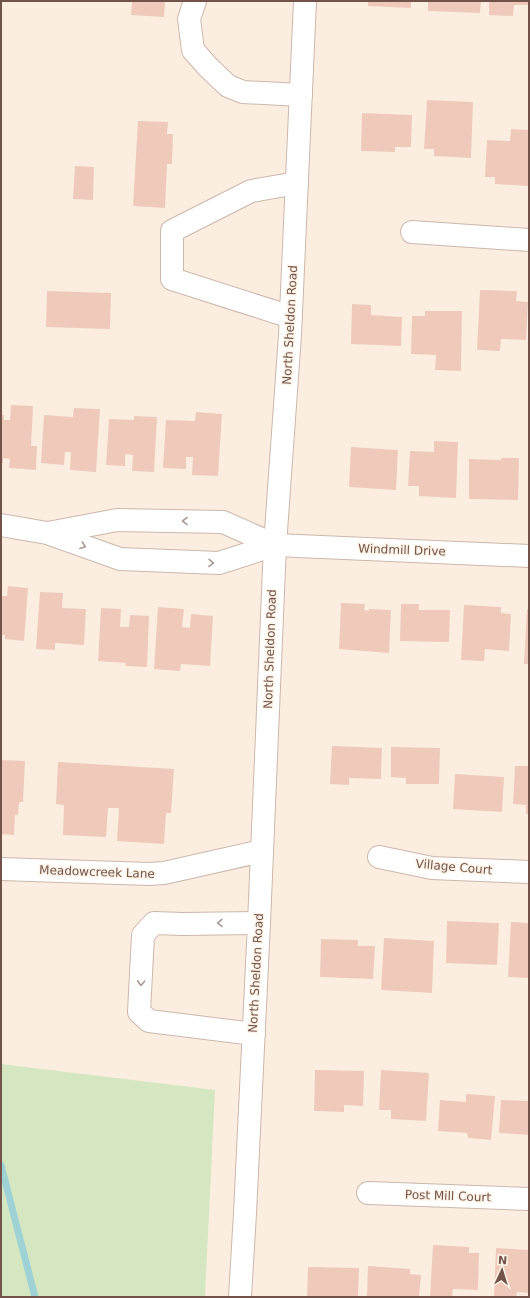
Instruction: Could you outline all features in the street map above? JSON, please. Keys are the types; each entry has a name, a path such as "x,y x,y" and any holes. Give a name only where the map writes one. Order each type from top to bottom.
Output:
{"street":[{"path":"195,1 189,19 193,50 228,86 243,92 301,95"},
{"name":"North Sheldon Road","path":"240,1297 254,1034 275,545 291,317 305,1"},
{"path":"291,317 172,279 172,231 251,191 297,183"},
{"path":"412,232 529,240"},
{"name":"Windmill Drive","path":"46,533 117,520 223,522 275,545"},
{"name":"Windmill Drive","path":"1,525 46,533 120,559 219,563 275,545 529,556"},
{"name":"Meadowcreek Lane","path":"1,868 149,874 164,873 262,851"},
{"name":"Village Court","path":"379,857 432,868 529,872"},
{"path":"254,1034 148,1022 139,1012 143,935 154,923 182,924 259,922"},
{"name":"Post Mill Court","path":"368,1193 529,1199"}],"green space":[{"path":"1,1064 215,1090 205,1297 1,1297"}],"building":[{"path":"132,1 165,1 164,17 131,15"},
{"path":"368,1 411,1 411,8 368,6"},
{"path":"428,1 481,1 480,13 428,11"},
{"path":"489,1 529,1 529,5 514,5 513,16 489,15"},
{"path":"427,100 473,102 471,158 434,156 434,149 424,149"},
{"path":"362,113 412,115 411,147 395,147 395,152 361,151"},
{"path":"138,121 168,122 167,134 173,134 172,164 167,164 165,208 133,206"},
{"path":"511,129 529,130 529,186 495,184 495,177 485,177 487,140 510,141"},
{"path":"75,166 94,167 93,200 73,199"},
{"path":"480,290 517,291 516,301 528,302 526,340 501,339 500,351 477,350"},
{"path":"47,291 111,293 110,329 46,327"},
{"path":"352,304 371,305 371,315 402,317 401,346 351,344"},
{"path":"425,311 462,311 461,371 435,370 436,355 411,354 412,316 425,316"},
{"path":"11,405 33,406 31,446 37,446 36,470 9,468 10,459 3,458 3,463 1,463 1,415 4,415 4,420 10,420"},
{"path":"74,408 100,409 96,472 70,470 71,452 65,452 64,465 41,463 44,415 73,417"},
{"path":"196,412 222,414 218,476 192,475 193,457 186,457 186,469 163,468 166,420 195,421"},
{"path":"134,416 157,417 154,472 132,471 133,455 125,454 125,466 106,465 109,419 134,420"},
{"path":"434,441 458,442 456,498 419,496 419,486 408,486 410,451 434,452"},
{"path":"351,447 398,450 396,490 349,487"},
{"path":"501,458 519,458 518,500 469,499 469,459 501,460"},
{"path":"8,586 28,588 24,641 5,639 5,635 1,635 1,596 7,596"},
{"path":"40,592 63,593 62,608 86,609 84,645 55,643 55,650 36,649"},
{"path":"341,603 365,604 364,610 369,611 369,609 391,610 389,653 339,649"},
{"path":"401,604 419,604 419,610 450,610 449,642 400,641"},
{"path":"464,605 501,607 501,613 511,614 509,651 485,649 484,661 461,660"},
{"path":"158,607 184,609 182,627 190,628 191,614 213,616 210,666 181,664 180,671 154,669"},
{"path":"101,608 121,609 120,627 129,627 130,615 149,616 147,667 126,666 126,663 98,661"},
{"path":"527,609 529,609 529,664 524,664"},
{"path":"332,746 382,748 381,779 349,778 349,785 330,784"},
{"path":"391,747 440,748 439,784 406,784 406,778 391,777"},
{"path":"1,760 25,761 23,802 19,802 18,815 15,815 14,835 1,834"},
{"path":"58,762 174,769 171,813 166,813 164,844 117,841 119,808 108,808 106,837 63,835 64,805 56,804"},
{"path":"515,766 529,766 529,814 526,814 526,805 513,804"},
{"path":"455,774 504,777 502,812 453,809"},
{"path":"447,921 499,923 497,965 446,963"},
{"path":"511,922 529,923 529,978 508,977"},
{"path":"384,938 434,941 432,993 381,990"},
{"path":"321,939 358,940 358,946 375,946 373,979 320,977"},
{"path":"315,1070 364,1071 363,1106 344,1105 344,1112 314,1111"},
{"path":"381,1070 429,1073 426,1121 391,1119 391,1110 379,1110"},
{"path":"466,1094 495,1096 491,1140 468,1138 467,1133 438,1131 440,1100 466,1102"},
{"path":"501,1100 529,1101 529,1135 499,1133"},
{"path":"433,1245 469,1247 469,1253 479,1253 478,1290 453,1289 452,1297 430,1297"},
{"path":"496,1248 529,1250 529,1293 517,1292 516,1297 494,1297"},
{"path":"368,1266 410,1269 410,1274 421,1275 419,1297 367,1297"},
{"path":"308,1267 359,1268 358,1297 307,1297"}],"waterway":[{"path":"1,1165 35,1297"}]}
